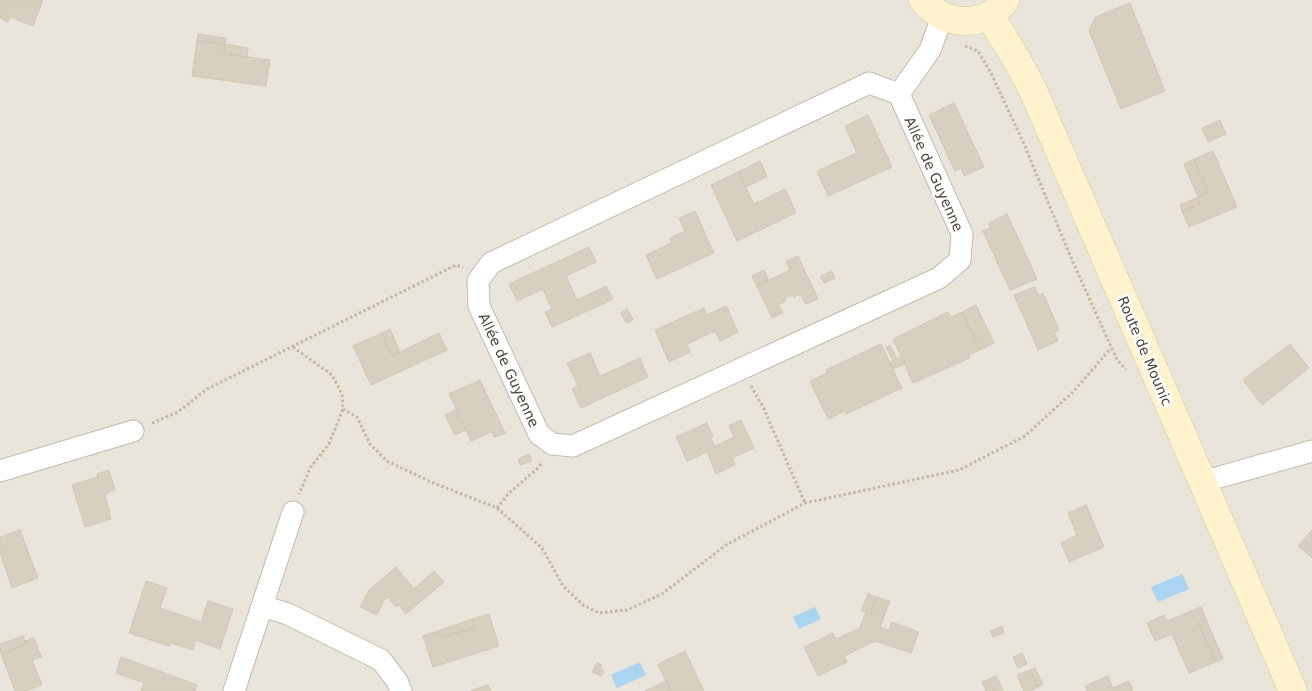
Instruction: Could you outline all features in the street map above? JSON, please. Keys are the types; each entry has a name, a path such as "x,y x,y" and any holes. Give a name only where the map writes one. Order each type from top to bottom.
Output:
{"main road":[{"path":"933,18 973,21 997,8"},
{"name":"Route de Mounic","path":"997,8 1293,691"}],"street":[{"path":"482,276 491,263 869,83 899,94 930,50 933,18"},
{"name":"Allée de Guyenne","path":"482,276 478,281 479,306 539,434 552,444 573,446 939,278 960,260 962,234 899,94"},
{"path":"0,471 133,431"},
{"path":"1202,482 1312,451"},
{"path":"234,691 293,512"},
{"path":"262,606 288,614 381,660 397,681 401,691"}],"path":[{"path":"933,18 978,51 991,73 1024,144 1116,360 1131,374"},
{"path":"133,431 178,412 207,389 456,265 482,276"},
{"path":"293,347 332,375 342,394 343,409 329,444 310,468 293,512"},
{"path":"343,409 357,417 370,444 387,461 431,482 497,508 542,548 563,586 582,605 599,613 627,610 662,594 726,544 805,503 959,470 1024,436 1073,392 1111,348"},
{"path":"741,369 763,407 805,503"},
{"path":"497,508 508,492 538,468 552,444"}],"shaded area":[{"path":"0,0 1312,0 1312,691 0,691"}],"water":[{"path":"1182,574 1189,589 1158,602 1151,587"},
{"path":"815,607 821,619 799,629 793,617"},
{"path":"640,662 646,675 617,688 611,675"}],"building":[{"path":"0,0 43,0 33,26 10,17 8,22 0,18"},
{"path":"1130,3 1165,91 1121,109 1089,31 1095,17"},
{"path":"198,34 226,38 225,44 197,41"},
{"path":"197,41 225,44 224,54 270,60 266,86 192,76"},
{"path":"225,44 248,48 247,57 224,54"},
{"path":"954,103 984,167 964,176 961,168 955,171 929,115"},
{"path":"868,115 892,167 828,196 817,171 857,153 845,126"},
{"path":"1220,120 1226,134 1208,142 1202,128"},
{"path":"1213,151 1237,207 1189,227 1182,211 1200,204 1198,197 1208,193 1194,159"},
{"path":"1194,159 1208,193 1198,197 1184,164"},
{"path":"760,161 767,177 745,187 738,172"},
{"path":"738,172 754,204 785,189 796,213 737,241 711,185"},
{"path":"1198,197 1200,204 1182,211 1180,205"},
{"path":"695,211 714,253 657,279 646,255 672,243 670,238 685,231 679,218"},
{"path":"1007,214 1037,279 1010,290 983,231 990,228 989,223"},
{"path":"589,247 596,262 566,276 577,300 596,291 603,304 552,327 545,312 552,309 543,289 517,301 509,284"},
{"path":"798,256 818,299 806,304 801,294 784,298 786,301 778,305 783,313 772,318 757,286 790,270 786,261"},
{"path":"764,270 769,281 757,286 752,276"},
{"path":"832,271 835,278 824,283 820,276"},
{"path":"606,286 613,299 603,304 596,291"},
{"path":"1035,287 1038,295 1043,293 1059,330 1054,332 1058,341 1038,350 1014,295"},
{"path":"976,305 994,343 980,350 962,312"},
{"path":"726,306 738,332 720,341 715,331 687,344 690,352 669,362 655,330 704,308 707,315"},
{"path":"627,308 633,320 626,323 621,313"},
{"path":"948,312 951,317 962,312 980,350 968,355 970,358 913,383 893,339"},
{"path":"390,329 400,352 392,356 382,333"},
{"path":"382,333 392,356 439,333 447,350 371,385 353,346"},
{"path":"881,344 902,388 846,414 845,411 828,419 810,381 827,373 826,370"},
{"path":"1290,344 1309,368 1262,405 1243,380"},
{"path":"890,345 897,359 901,357 905,364 893,369 890,363 893,361 886,347"},
{"path":"590,353 600,376 640,358 648,377 581,408 572,389 578,386 567,363"},
{"path":"480,380 505,433 494,437 492,432 471,441 449,394"},
{"path":"456,410 466,430 455,435 445,415"},
{"path":"741,420 754,448 732,458 735,465 716,474 707,452 687,461 676,437 707,423 713,436 710,437 715,446 734,437 729,426"},
{"path":"529,454 532,461 520,465 518,459"},
{"path":"109,470 115,490 105,494 111,519 85,527 72,485 98,477 97,474"},
{"path":"1086,505 1104,547 1069,562 1061,543 1077,535 1068,513"},
{"path":"20,530 38,578 12,588 0,552 0,537"},
{"path":"1312,530 1312,558 1298,546"},
{"path":"396,567 414,589 434,571 444,582 406,614 399,605 396,607 388,597 384,600 377,615 360,607 368,591"},
{"path":"146,581 167,588 160,608 201,622 208,601 233,609 220,649 196,640 193,650 171,643 169,646 129,633"},
{"path":"868,594 876,597 871,614 861,611"},
{"path":"876,597 890,601 880,627 889,630 892,622 919,632 911,653 875,641 844,656 847,662 818,676 804,647 833,633 836,639 860,628 866,612 871,614"},
{"path":"1201,607 1206,619 1198,622 1215,662 1189,673 1172,634 1155,641 1147,623 1164,615 1167,621"},
{"path":"489,614 499,646 433,667 423,636 438,631 441,638 475,627 472,619"},
{"path":"472,619 475,627 441,638 438,631"},
{"path":"1206,619 1223,659 1215,662 1198,622"},
{"path":"1002,626 1004,633 993,637 990,631"},
{"path":"23,636 26,644 1,654 0,644"},
{"path":"34,638 41,657 32,660 42,685 25,691 15,691 1,654 26,644 25,641"},
{"path":"685,651 704,691 667,691 670,690 658,664"},
{"path":"1022,653 1027,664 1018,668 1013,657"},
{"path":"121,657 197,685 195,691 141,691 144,683 116,673"},
{"path":"597,663 602,665 600,669 604,671 601,676 592,672"},
{"path":"1035,668 1043,685 1038,687 1030,670"},
{"path":"1030,670 1038,687 1030,691 1024,691 1017,675"},
{"path":"996,676 1003,690 986,691 982,682"},
{"path":"1108,676 1113,688 1129,681 1133,691 1087,691 1085,686"},
{"path":"666,681 670,690 645,691"},
{"path":"488,685 491,691 470,691"}]}
